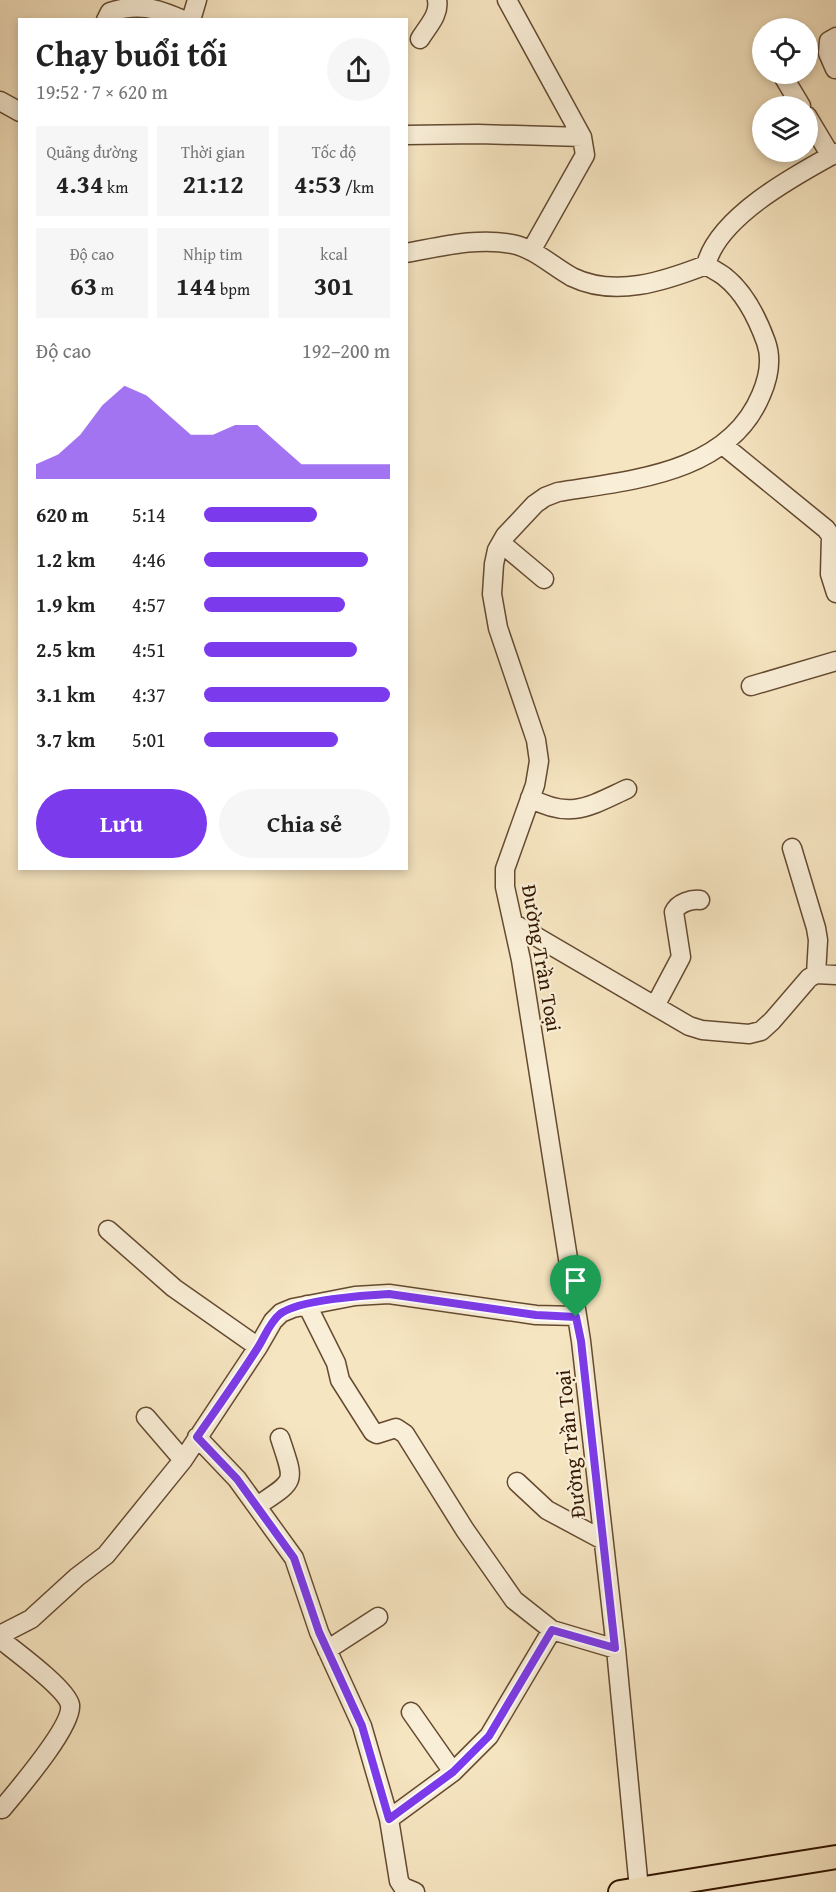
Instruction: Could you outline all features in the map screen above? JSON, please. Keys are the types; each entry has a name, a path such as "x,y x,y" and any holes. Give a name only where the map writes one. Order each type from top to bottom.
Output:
{"main road":[{"path":"630,1891 836,1857"}],"street":[{"path":"192,18 197,0"},
{"path":"420,39 436,13 437,0"},
{"path":"507,0 582,137 585,154 531,251"},
{"path":"107,18 110,12 122,8 144,7 156,8 178,18"},
{"path":"835,69 827,46 829,41 836,37"},
{"path":"0,101 18,111"},
{"path":"408,253 481,242 512,244 531,251 574,278 596,284 621,286 669,279 706,266 709,254 716,244 748,207 833,155 818,133"},
{"path":"408,135 582,137"},
{"name":"Đường Trần Toại","path":"630,1891 615,1648 581,1341 520,960 506,887 505,869 531,798 539,761 536,740 498,628 492,594 494,564 501,543 505,536 545,496 649,476 680,466 723,445 743,425 757,406 765,386 770,352 763,332 740,293 726,278 706,266"},
{"path":"723,445 826,529 831,536 830,574 836,593"},
{"path":"501,543 544,579"},
{"path":"751,686 836,660"},
{"path":"531,798 552,807 578,809 589,807 627,789"},
{"path":"792,849 816,928 818,940 816,974"},
{"path":"655,1006 681,957 674,912 683,903 700,900"},
{"path":"513,923 689,1026 702,1030 749,1034 760,1031 772,1021 809,978 816,974 836,975"},
{"path":"108,1230 174,1288 258,1347"},
{"path":"2,1809 40,1762 68,1719 70,1706 63,1691 0,1637 31,1619 77,1577 106,1555 183,1460 273,1321 281,1313 292,1308 355,1296 389,1294 536,1315 576,1317"},
{"path":"307,1305 336,1363 340,1380 373,1432 377,1434 396,1428 401,1429 465,1530 514,1600 552,1630 615,1648"},
{"path":"146,1417 183,1460"},
{"path":"197,1437 237,1479 294,1558 327,1650 362,1726 389,1819 399,1881 403,1887 415,1892"},
{"path":"257,1506 283,1488 289,1481 290,1469 280,1438"},
{"path":"517,1482 547,1510 603,1540"},
{"path":"327,1650 378,1617"},
{"path":"389,1819 453,1772 489,1736 552,1630"},
{"path":"411,1713 453,1772"}],"route":[{"path":"397,1294 536,1315 576,1317 581,1341 615,1648 552,1630 489,1736 453,1772 389,1819 362,1726 319,1632 291,1552 237,1479 197,1437 273,1321 281,1313 292,1308 355,1296 397,1294"}]}
